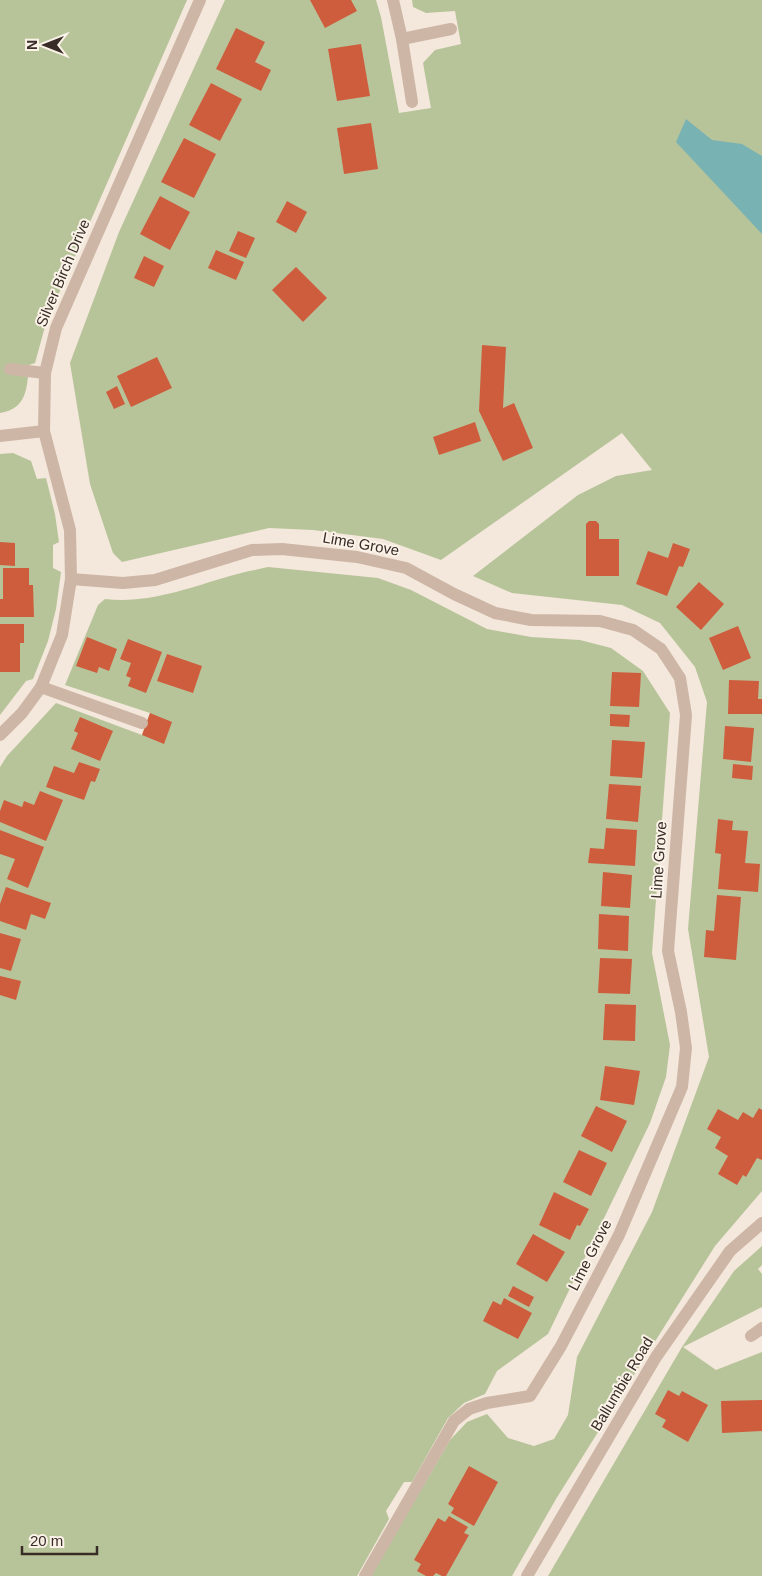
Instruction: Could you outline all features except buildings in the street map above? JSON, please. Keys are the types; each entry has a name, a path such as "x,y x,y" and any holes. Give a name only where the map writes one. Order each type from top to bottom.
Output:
{"street":[{"name":"Silver Birch Drive","path":"0,735 22,713 41,687 62,635 71,578 70,530 44,431 45,372 56,328 200,0"},
{"path":"393,0 402,39 412,102"},
{"path":"402,39 452,29"},
{"path":"10,369 45,372"},
{"path":"0,436 44,431"},
{"name":"Lime Grove","path":"71,578 123,583 155,580 252,550 282,549 357,557 406,568 454,594 495,613 531,620 600,621 633,630 661,649 680,678 686,715 668,951 681,1012 686,1048 682,1087 619,1235 561,1346 530,1396 487,1403 469,1409 454,1420 365,1576"},
{"path":"41,687 142,723"},
{"name":"Ballumbie Road","path":"526,1576 656,1356 730,1251 762,1222"},
{"path":"751,1336 762,1328"}],"green space":[{"path":"0,0 187,0 46,323 35,363 29,365 24,396 16,407 0,413"},
{"path":"225,0 376,0 381,17 399,113 431,108 423,63 435,50 461,44 455,11 426,13 413,7 412,0 762,0 762,1191 715,1246 556,1499 512,1576 371,1576 450,1440 467,1422 487,1414 508,1438 534,1446 554,1439 568,1415 577,1357 652,1212 709,1057 688,929 707,702 695,667 660,623 622,605 512,593 473,576 578,495 616,476 652,470 622,433 441,560 383,539 313,530 269,528 122,562 113,553 90,484 70,363 119,232"},
{"path":"13,453 31,461 37,479 46,478 55,514 59,542 53,545 53,568 61,572 56,609 48,641 33,679 26,681 0,715 0,454"},
{"path":"268,567 378,578 411,590 487,629 531,637 580,640 611,648 643,671 670,713 652,953 670,1045 666,1077 650,1123 548,1334 497,1371 485,1394 464,1403 448,1418 412,1482 404,1482 386,1511 389,1519 357,1576 0,1576 0,767 7,756 56,703 142,735 150,713 65,685 98,605 105,599 121,600 153,597"},
{"path":"762,1246 762,1265 758,1269 762,1274 762,1307 683,1347 716,1370 762,1352 762,1576 548,1576 682,1347 734,1271"}],"water":[{"path":"686,119 712,140 742,144 762,156 762,234 676,142"}]}
